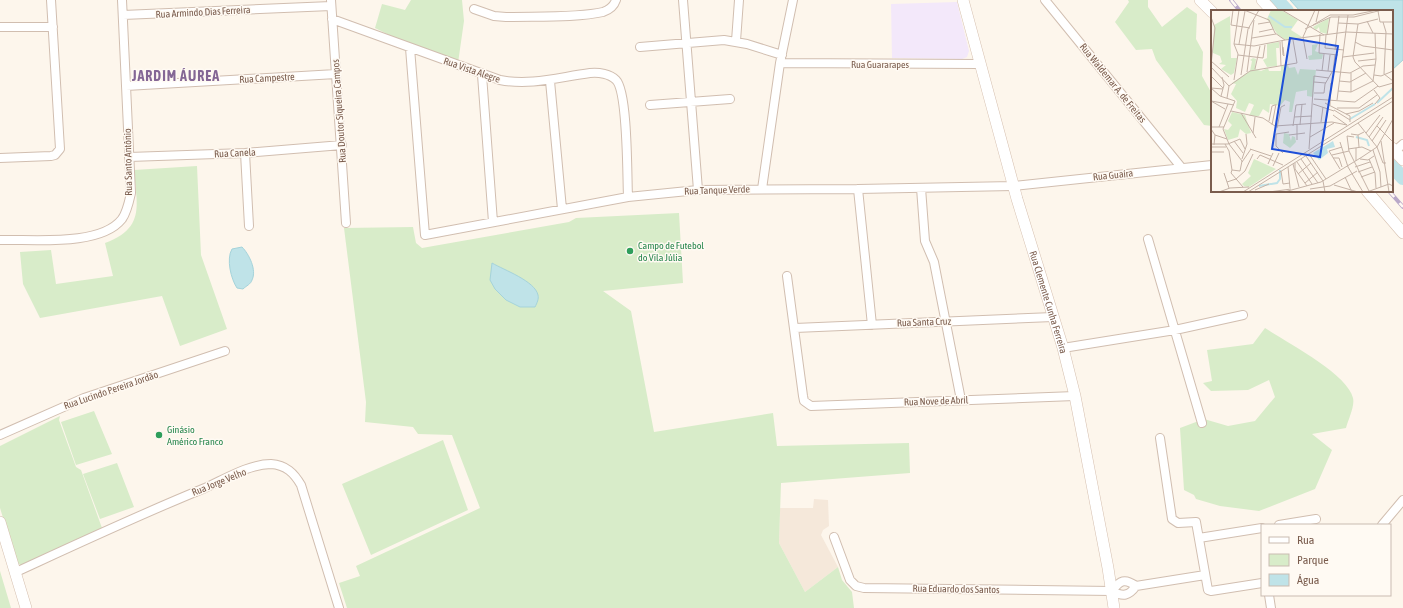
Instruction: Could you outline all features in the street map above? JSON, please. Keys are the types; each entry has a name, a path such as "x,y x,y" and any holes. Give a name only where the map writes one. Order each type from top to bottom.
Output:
{"street":[{"path":"0,158 55,155 60,149 61,143 50,0"},
{"name":"Rua Santo Antônio","path":"0,240 79,238 97,234 112,228 122,219 128,205 130,193 122,0"},
{"path":"474,9 494,16 506,17 588,14 604,11 610,8 616,0"},
{"path":"684,0 698,190"},
{"path":"736,41 740,0"},
{"path":"762,189 781,60 793,0"},
{"name":"Rua Clemente Cunha Ferreira","path":"963,0 1013,186 1053,317 1075,396 1114,608"},
{"name":"Rua Waldemar A. de Freitas","path":"1046,0 1181,167"},
{"path":"1200,0 1211,11"},
{"path":"1262,0 1271,10"},
{"name":"Rua Armindo Dias Ferreira","path":"123,15 331,3"},
{"name":"Rua Doutor Siqueira Campos","path":"331,3 342,146 346,223"},
{"name":"Rua Vista Alegre","path":"332,18 482,75 512,82 550,81 591,73 609,75 617,81 624,104 628,197"},
{"path":"0,27 53,27"},
{"name":"Rua Guararapes","path":"640,47 687,42 736,41 781,60 979,64"},
{"name":"Rua Tanque Verde","path":"410,48 425,236 628,197 698,190 1013,186"},
{"name":"Rua Campestre","path":"126,86 336,74"},
{"path":"482,75 493,222"},
{"path":"550,81 562,209"},
{"path":"650,105 730,99"},
{"name":"Rua Canela","path":"129,157 245,153 342,146"},
{"path":"1397,148 1403,160"},
{"path":"245,153 249,226"},
{"name":"Rua Guaíra","path":"1013,186 1181,167 1211,165"},
{"path":"921,188 925,241 934,262 961,400"},
{"path":"858,189 872,325"},
{"path":"1368,192 1403,233"},
{"path":"1148,239 1202,423"},
{"path":"787,276 795,328"},
{"path":"1062,348 1175,330 1243,315"},
{"name":"Rua Santa Cruz","path":"795,328 1053,317"},
{"name":"Rua Nove de Abril","path":"795,328 803,396 807,404 817,406 1075,396"},
{"name":"Rua Lucindo Pereira Jordão","path":"0,435 84,398 225,351"},
{"path":"1160,438 1172,519 1178,524 1196,522 1206,586 1211,591 1261,582"},
{"name":"Rua Jorge Velho","path":"16,572 165,504 244,471 262,465 271,464 288,469 294,474 301,485 339,608"},
{"path":"1383,524 1403,500"},
{"path":"1285,524 1316,519"},
{"path":"0,522 26,608"},
{"path":"1199,538 1261,528"},
{"name":"Rua Eduardo dos Santos","path":"834,537 850,580 856,586 864,588 1112,591 1120,595 1126,595 1132,593 1136,586"},
{"path":"1112,591 1118,583 1124,581 1129,581 1136,586 1204,575"},
{"path":"1268,596 1271,608"}],"shaded area":[{"path":"957,2 969,51 967,57 962,59 892,58 891,4"},
{"path":"814,499 828,500 829,526 823,530 821,535 838,567 805,592 779,543 780,508 813,508"}],"green space":[{"path":"411,0 462,0 464,21 458,63 413,47 375,28 382,4 405,10"},
{"path":"1128,0 1148,0 1148,7 1162,27 1187,7 1197,14 1196,39 1203,52 1202,76 1211,92 1211,126 1204,125 1156,60 1152,49 1136,50 1115,22 1129,2"},
{"path":"197,166 201,255 227,329 180,346 162,296 40,318 23,284 20,252 51,250 56,284 113,276 105,243 118,237 133,223 137,205 134,170"},
{"path":"679,213 683,283 603,291 631,311 654,432 773,413 777,446 909,443 910,473 781,483 779,543 805,592 838,567 842,580 852,592 854,608 347,608 339,583 360,576 356,566 480,508 452,435 418,434 413,427 365,422 366,402 344,228 413,227 416,243 422,248 569,222 576,218"},
{"path":"1265,328 1315,359 1340,379 1349,389 1353,401 1346,428 1312,434 1332,450 1315,489 1259,511 1220,506 1196,499 1194,495 1184,490 1180,428 1204,419 1228,426 1255,421 1275,397 1269,380 1248,390 1211,391 1203,383 1212,381 1207,350 1253,344"},
{"path":"94,411 112,454 76,465 61,422"},
{"path":"60,416 59,420 76,467 81,470 102,528 24,567 17,563 0,508 0,446"},
{"path":"443,440 468,510 371,555 342,484"},
{"path":"117,463 134,507 100,519 83,474"},
{"path":"0,571 11,608 0,608"}],"water":[{"path":"1290,0 1403,0 1403,60 1393,69 1393,10 1299,10"},
{"path":"242,247 250,258 254,272 250,284 243,289 237,288 231,274 229,263 232,249"},
{"path":"492,263 518,276 536,290 538,300 535,307 520,307 506,300 495,289 490,280"}],"waterway":[{"path":"1277,0 1286,10"},
{"path":"1393,167 1403,178"}],"railway":[{"path":"1231,0 1239,10"},
{"path":"1390,192 1403,207"}],"place":[{"name":"Campo de Futebol do Vila Júlia","path":"630,251"},
{"name":"Ginásio Américo Franco","path":"159,435"}],"district":[{"name":"JARDIM ÁUREA","path":"176,76"}]}
